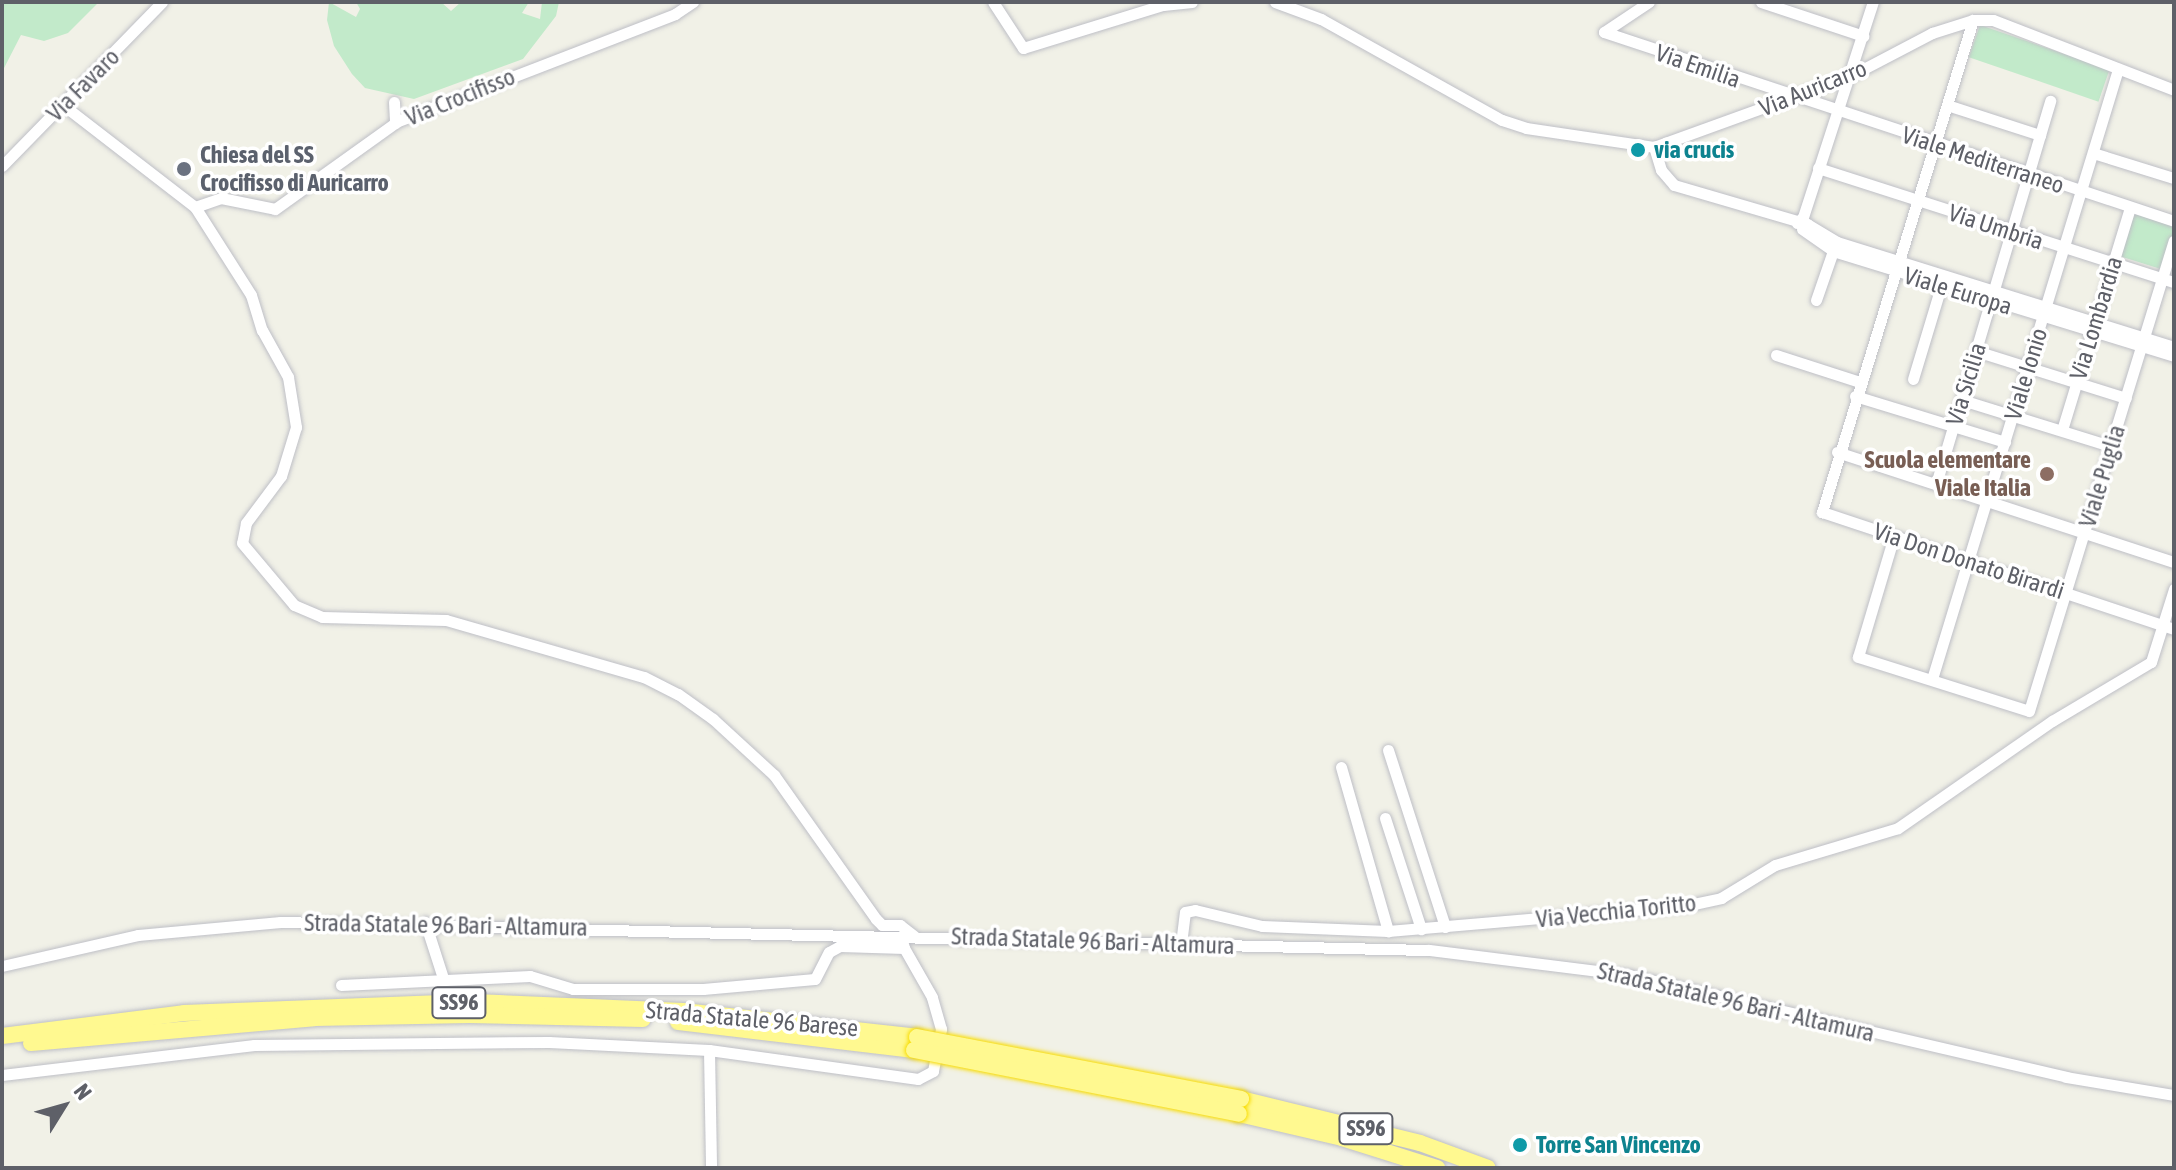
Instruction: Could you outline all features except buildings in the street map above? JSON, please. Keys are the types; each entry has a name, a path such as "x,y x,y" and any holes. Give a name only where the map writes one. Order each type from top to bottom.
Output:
{"highway":[{"name":"Strada Statale 96 Barese","path":"2,1036 184,1013 474,1002 683,1011 915,1044 1240,1107 1420,1143 1488,1168"},
{"name":"Strada Statale 96 Barese","path":"2,1047 204,1024 469,1015 665,1020 915,1044"},
{"name":"Strada Statale 96 Barese","path":"1240,1107 1437,1168"}],"street":[{"name":"Via Favaro","path":"2,166 162,2"},
{"name":"Via Crocifisso","path":"195,207 221,198 275,209 395,123 675,14 693,2"},
{"path":"993,2 1023,48 1163,5 1192,2"},
{"name":"Via Auricarro","path":"1275,2 1321,19 1502,120 1526,128 1654,147 1850,76 1932,33 1973,20 1993,20 2174,90"},
{"name":"Via Emilia","path":"1649,2 1604,32 1793,98"},
{"path":"1761,2 1863,36"},
{"path":"1797,223 1873,2"},
{"path":"1973,20 1837,452 2174,562"},
{"name":"Viale Ionio","path":"1932,679 2118,69"},
{"name":"Viale Mediterraneo","path":"1793,98 2174,221"},
{"name":"Via Sicilia","path":"1936,484 2050,101"},
{"path":"394,102 395,123"},
{"path":"2,1075 254,1045 324,1043 549,1042 709,1050 925,1078 936,1064 939,1015 900,925 882,925 876,919 774,775 713,719 678,694 644,677 446,620 322,617 294,605 249,553 241,531 281,476 296,427 295,397 242,277 195,207 63,105"},
{"path":"1947,105 2040,135"},
{"name":"Viale Europa","path":"1654,147 1661,170 1674,185 1797,223 1941,286 1993,295"},
{"path":"2093,153 2174,178"},
{"name":"Via Umbria","path":"1818,168 2168,280"},
{"name":"Via Lombardia","path":"2062,430 2130,207"},
{"name":"Viale Europa","path":"1797,223 1833,251 1895,265 2143,342 2174,347"},
{"name":"Viale Puglia","path":"1932,679 2029,711 2143,342 2168,280 2174,241"},
{"path":"1816,300 1833,251"},
{"path":"1913,379 1941,286"},
{"name":"Viale Europa","path":"2143,342 2174,356"},
{"path":"1976,351 2126,398"},
{"path":"1776,355 1860,382"},
{"path":"1855,396 2005,442"},
{"path":"1962,400 2111,446"},
{"name":"Via Don Donato Birardi","path":"1837,452 1822,512 2168,627"},
{"path":"1894,536 1858,657 1932,679"},
{"name":"Via Vecchia Toritto","path":"1181,944 1185,912 1195,910 1262,926 1388,931 1689,905 1721,898 1775,865 1898,828 2052,721 2151,662 2168,627 2174,589"},
{"path":"1388,750 1445,927"},
{"path":"1341,767 1388,931"},
{"path":"1385,818 1421,929"},
{"path":"425,922 443,978"},
{"name":"Strada Statale 96 Bari - Altamura","path":"2,966 82,946 194,928 425,922 907,940 1429,950 1557,963 2066,1077 2174,1095"},
{"path":"341,985 530,976 573,989 703,989 815,979 829,952 840,946 907,940"},
{"path":"709,1050 711,1168"}],"green space":[{"path":"2,2 99,2 68,33 44,41 21,35 2,72"},
{"path":"329,2 356,17 360,9 356,2 441,2 451,11 461,2 529,2 522,13 540,19 542,2 559,2 556,16 523,59 414,99 365,88 352,74 334,46 327,20"},
{"path":"1980,25 2110,70 2098,102 1969,57"},
{"path":"2131,209 2171,222 2174,234 2164,270 2116,255"}],"place":[{"name":"via crucis","path":"1638,150"},
{"name":"Chiesa del SS Crocifisso di Auricarro","path":"184,169"},
{"name":"Scuola elementare Viale Italia","path":"2047,474"},
{"name":"Torre San Vincenzo","path":"1520,1145"}]}
